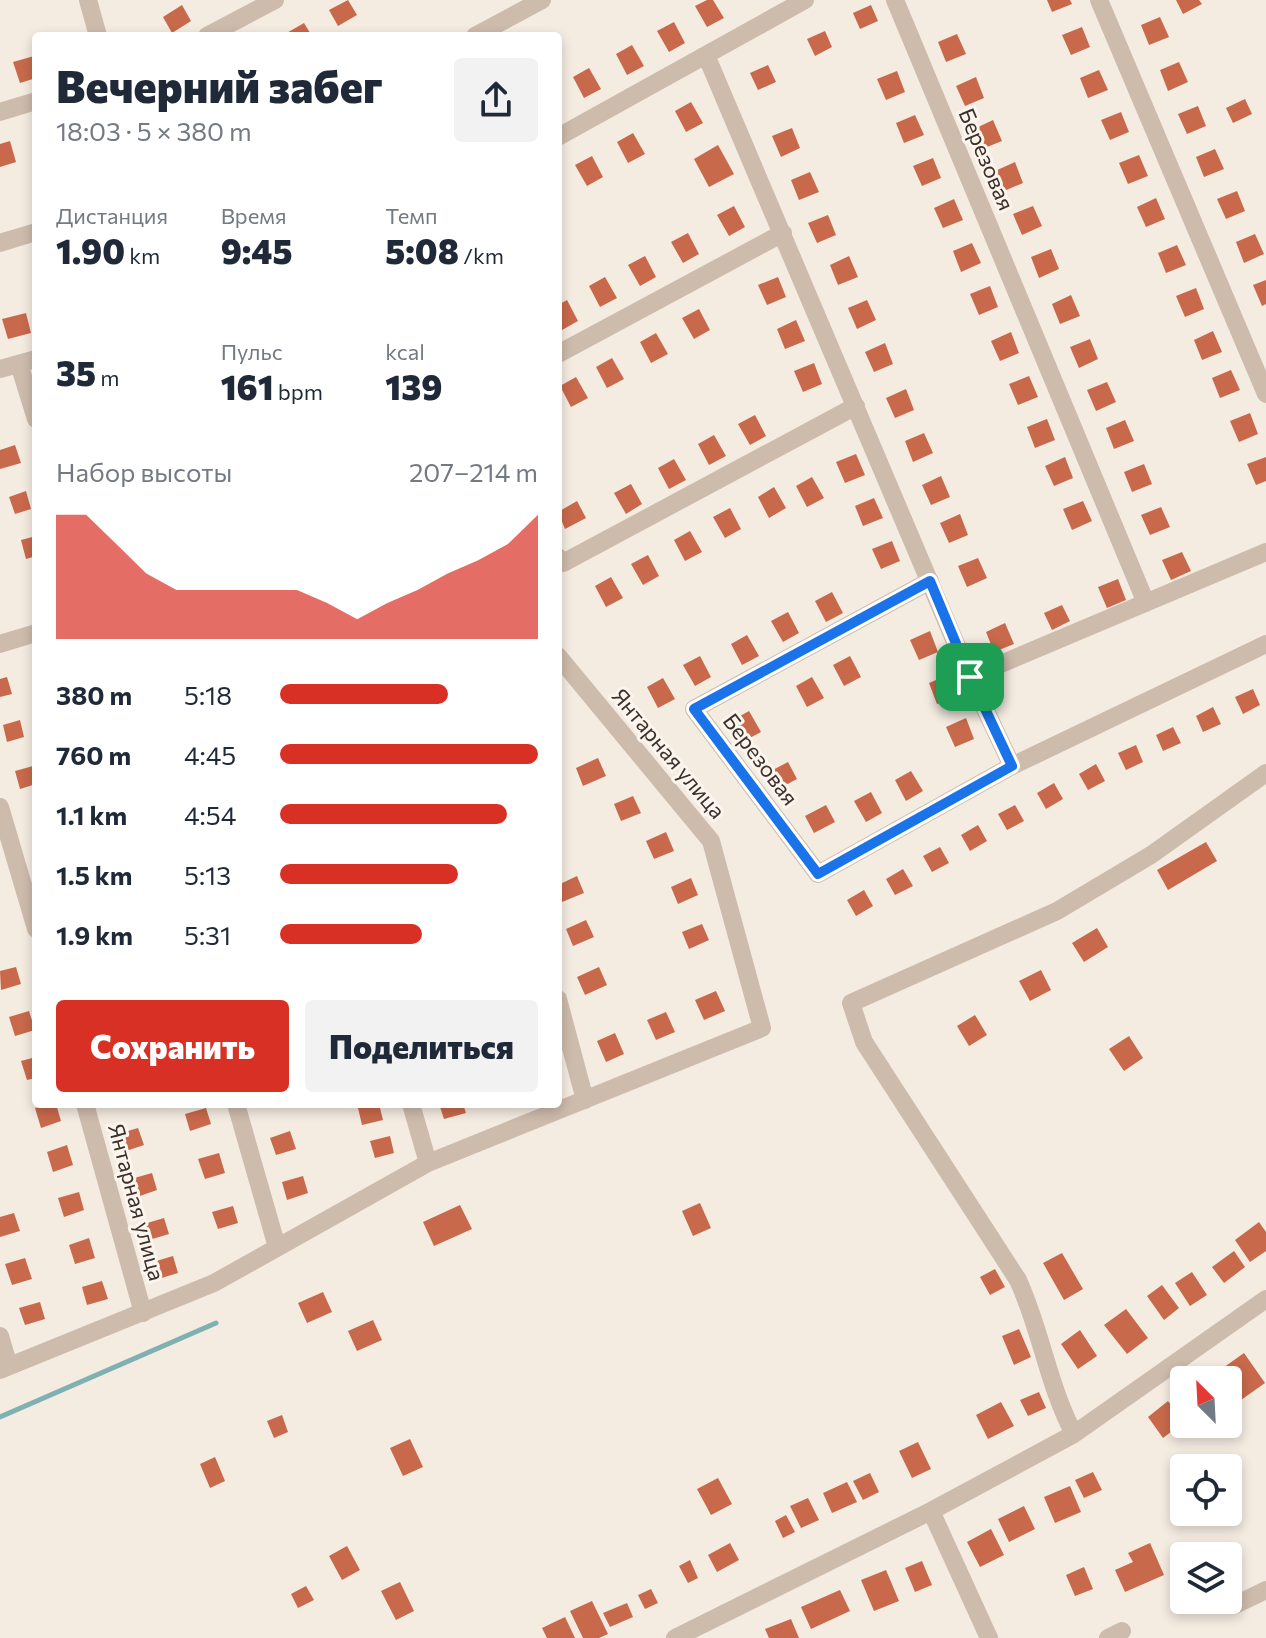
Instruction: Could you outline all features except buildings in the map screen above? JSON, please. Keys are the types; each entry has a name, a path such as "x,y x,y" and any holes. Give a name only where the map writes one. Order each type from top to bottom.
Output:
{"street":[{"path":"88,0 97,32"},
{"path":"215,32 275,0"},
{"path":"482,32 542,0"},
{"path":"562,135 805,0"},
{"name":"Березовая","path":"895,0 1146,603"},
{"path":"1099,0 1266,394"},
{"path":"706,55 970,677 1012,766"},
{"path":"0,112 32,102"},
{"path":"0,243 32,233"},
{"path":"562,352 783,233"},
{"path":"0,369 28,361 32,390"},
{"path":"562,562 856,406"},
{"path":"970,677 1266,552"},
{"name":"Березовая","path":"930,581 694,709 818,874 1012,766 1266,644"},
{"path":"0,644 32,634"},
{"name":"Янтарная улица","path":"562,661 711,841 762,1028 585,1100"},
{"path":"1074,1434 1058,1404 1031,1308 1018,1280 864,1042 851,1003 1057,911 1151,855 1266,773"},
{"path":"0,807 32,915"},
{"path":"0,1336 4,1368 214,1283 428,1163 585,1100 562,1014"},
{"name":"Янтарная улица","path":"86,1108 143,1313"},
{"path":"237,1108 277,1247"},
{"path":"412,1108 428,1163"},
{"path":"675,1638 931,1511 1074,1434 1266,1299"},
{"path":"931,1511 989,1638"},
{"path":"1242,1602 1266,1590"}],"waterway":[{"path":"0,1417 216,1323"}],"route":[{"path":"930,581 970,677 1012,766 818,874 694,709 930,581"}]}
